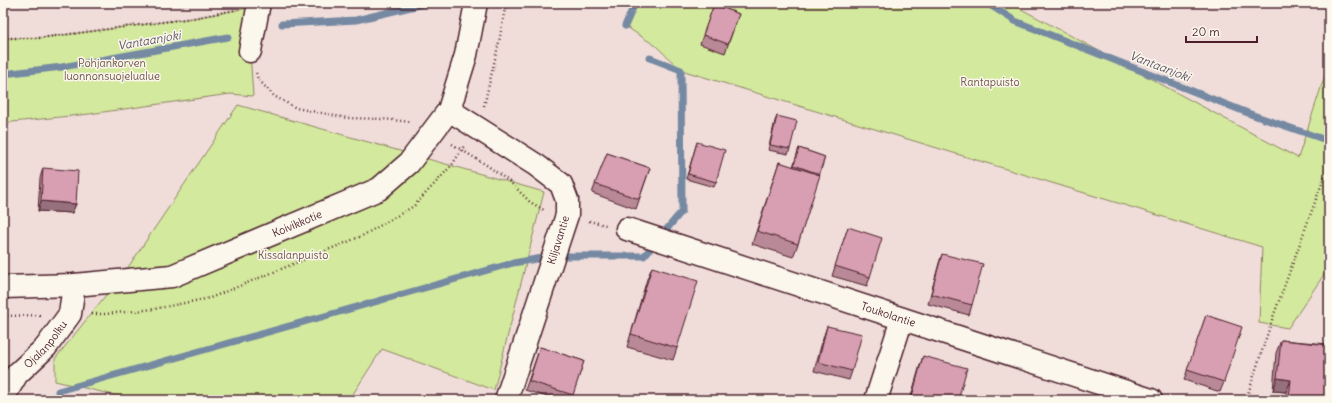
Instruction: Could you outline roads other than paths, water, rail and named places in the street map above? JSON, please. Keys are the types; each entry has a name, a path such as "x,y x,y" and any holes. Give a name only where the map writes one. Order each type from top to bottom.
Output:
{"street":[{"name":"Koivikkotie","path":"3,287 74,285 172,276 379,189 409,163 449,110 466,55 476,3"},
{"path":"250,51 259,4"},
{"name":"Kiljavantie","path":"449,110 536,165 561,184 567,200 567,216 506,400"},
{"name":"Toukolantie","path":"627,229 1151,400"},
{"name":"Ojalanpolku","path":"3,398 17,374 46,347 70,314 74,285"},
{"path":"876,400 902,319"}],"waterway":[{"name":"Vantaanjoki","path":"282,24 356,20 428,3"},
{"path":"625,26 635,3"},
{"name":"Vantaanjoki","path":"987,3 1015,21 1253,115 1329,141"},
{"name":"Vantaanjoki","path":"3,74 62,67 228,37"},
{"path":"650,58 681,70 682,211 666,230"},
{"path":"59,400 58,391 513,263 554,256 644,256 650,249"}],"park label":[{"name":"Pohjankorven luonnonsuojelualue","path":"112,69"},
{"name":"Rantapuisto","path":"990,82"},
{"name":"Kissalanpuisto","path":"293,255"}]}
